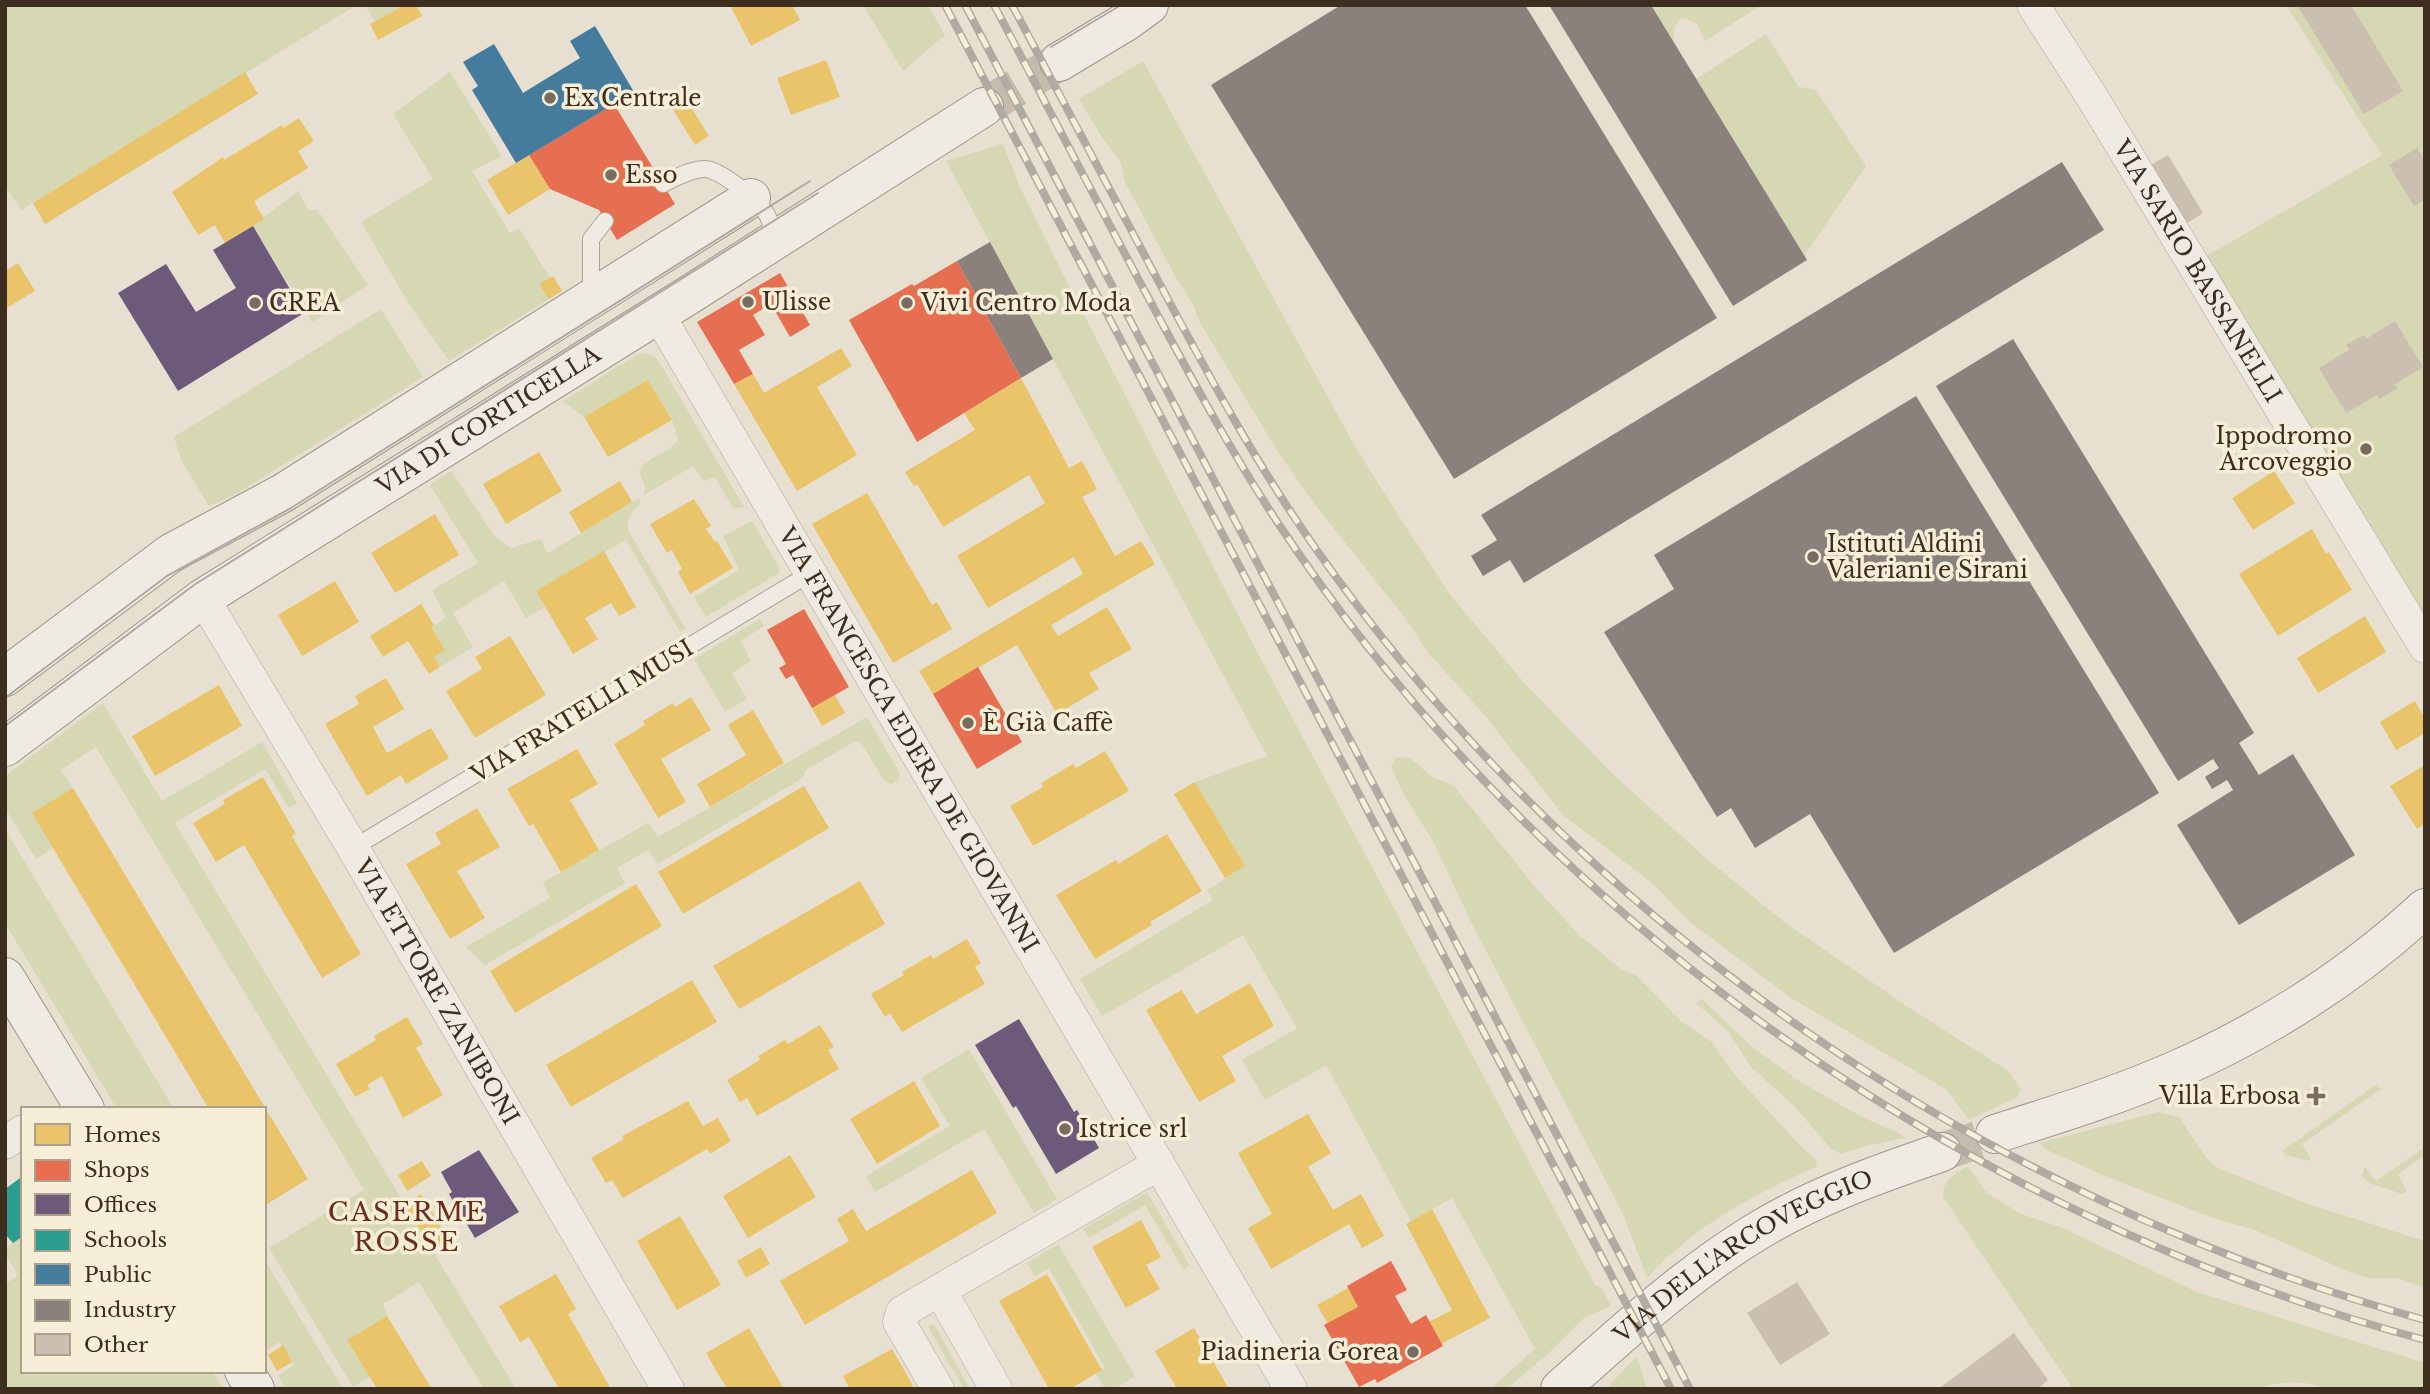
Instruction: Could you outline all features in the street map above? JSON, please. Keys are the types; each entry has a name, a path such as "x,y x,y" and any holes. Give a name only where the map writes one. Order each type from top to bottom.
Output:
{"main road":[{"path":"1059,62 1149,5"},
{"name":"VIA DI CORTICELLA","path":"5,747 203,598 984,107"},
{"name":"VIA DI CORTICELLA","path":"5,677 157,562 195,539 265,504 751,198"},
{"path":"599,294 621,289 634,293 647,301 658,314"},
{"path":"1994,1134 2144,1083 2238,1040 2343,974 2425,908"},
{"path":"5,977 72,1104"},
{"name":"VIA DELL'ARCOVEGGIO","path":"1560,1389 1659,1301 1756,1232 1827,1196 1942,1152"},
{"path":"245,1373 255,1389"}],"street":[{"name":"VIA SARIO BASSANELLI","path":"2033,5 2092,97 2425,647"},
{"name":"VIA FRANCESCA EDERA DE GIOVANNI","path":"658,314 1291,1389"},
{"name":"VIA ETTORE ZANIBONI","path":"203,598 353,848 668,1389"},
{"path":"5,1143 21,1132"},
{"path":"938,1389 899,1322 902,1312 1159,1164"},
{"path":"940,1290 996,1389"}],"lane":[{"path":"663,184 703,169 716,170 751,198 770,220 772,242"},
{"path":"599,294 592,239 606,221"},
{"name":"VIA FRATELLI MUSI","path":"353,848 811,573"}],"green space":[{"path":"5,5 357,5 21,210 5,186"},
{"path":"365,5 405,5 375,22"},
{"path":"863,5 928,5 945,35 903,71"},
{"path":"1651,5 1760,6 1705,41 1697,24 1682,17 1675,26 1673,41"},
{"name":"Ippodromo Arcoveggio","path":"2286,5 2425,5 2425,631 2189,266 2382,155"},
{"path":"1766,34 1799,87 1815,89 1866,166 1804,256 1696,79"},
{"path":"1143,61 1356,448 1451,596 1527,686 1615,776 1708,860 1784,922 1911,1009 2007,1070 2021,1089 2017,1097 1969,1120 1947,1090 1791,998 1689,921 1652,883 1563,815 1483,713 1429,654 1406,619 1316,506 1278,452 1199,321 1193,304 1176,278 1125,182 1120,161 1079,99"},
{"path":"450,72 502,156 472,171 510,233 519,228 550,278 539,284 549,299 449,361 409,304 361,222 433,179 393,114"},
{"path":"1003,144 1019,185 1063,274 1254,646 1595,1285 1602,1289 1611,1306 1584,1318 1507,1389 1490,1389 1535,1349 1452,1198 1411,1221 1326,1065 1265,1100 1242,1060 1297,1028 1243,935 1102,1016 1080,979 1213,900 1207,890 1245,866 1195,782 1267,756 946,161"},
{"path":"298,191 309,211 317,209 368,285 312,322 253,226"},
{"path":"381,309 423,377 235,495 209,506 181,460 174,437"},
{"path":"647,353 655,357 661,365 744,507 733,508 715,477 704,481 693,466 644,495 645,487 639,471 678,439 672,420 649,381 584,417 563,401 638,354"},
{"path":"451,471 495,537 511,548 540,539 548,553 639,498 640,503 629,519 629,532 686,629 680,632 626,540 536,591 545,607 526,618 504,581 453,613 473,647 440,667 434,657 445,649 431,627 446,617 432,590 478,563 430,485"},
{"path":"752,521 780,569 779,573 706,617 694,597 739,570 723,536"},
{"path":"760,619 764,626 741,641 751,661 732,673 747,699 725,712 694,659"},
{"path":"103,703 162,801 262,742 297,803 289,808 265,769 175,823 516,1389 484,1389 419,1282 383,1304 387,1316 347,1340 370,1377 353,1387 269,1248 364,1190 96,747 61,770 73,788 32,813 53,848 36,859 5,808 5,776"},
{"path":"867,717 900,773 899,779 892,784 885,782 862,744 855,741 806,770 803,778 658,864 648,850 617,868 625,883 485,965 466,947 550,898 543,882 648,823 658,837"},
{"path":"1396,757 1410,758 1432,777 1453,785 1535,887 1579,935 1624,971 1637,976 1681,1021 1712,1042 1734,1074 1817,1161 1816,1167 1747,1201 1704,1228 1647,1278 1623,1214 1471,922 1434,843 1403,793 1391,767"},
{"path":"5,829 173,1107 116,1107 5,923"},
{"path":"1702,999 1750,1045 1799,1081 1905,1138 1842,1154 1831,1149 1794,1106 1750,1066 1728,1031 1696,1003"},
{"path":"969,1049 1057,1199 1034,1213 984,1129 875,1192 866,1176 950,1126 921,1078"},
{"path":"2377,1084 2381,1089 2302,1144 2311,1158 2309,1161 2285,1155 2283,1150"},
{"path":"2158,1112 2179,1117 2208,1160 2216,1167 2305,1203 2425,1241 2425,1288 2397,1278 2369,1278 2349,1272 2255,1230 2216,1219 2107,1177 2047,1150 2039,1143"},
{"path":"2425,1147 2425,1155 2398,1174 2407,1192 2402,1194 2369,1183 2362,1175 2365,1167 2376,1181"},
{"path":"1967,1166 1987,1193 2021,1214 2063,1228 2197,1292 2425,1363 2425,1389 2327,1389 2292,1383 2273,1384 2256,1389 2073,1389 1943,1197 1947,1182"},
{"path":"1147,1192 1190,1266 1183,1269 1145,1205 1089,1238 1083,1229"},
{"path":"21,1237 21,1373 213,1373 223,1389 5,1389 5,1284 18,1275 5,1254 5,1248"},
{"path":"1058,1244 1135,1376 1114,1389 1105,1389 1096,1374 1105,1368 1049,1268 1035,1276 1027,1263"},
{"path":"266,1262 343,1389 286,1389 278,1376 294,1365 280,1342 266,1351"},
{"path":"934,1324 970,1389 964,1389 928,1327"},
{"path":"1637,1356 1647,1389 1606,1389"}],"building: Homes":[{"path":"405,5 416,5 422,16 378,40 370,24"},
{"path":"730,5 792,5 800,20 751,46"},
{"path":"826,60 840,97 791,115 777,78"},
{"path":"245,72 258,94 45,224 33,203"},
{"path":"684,96 709,136 695,145 670,105"},
{"path":"299,118 314,141 298,151 308,168 254,201 264,219 225,243 215,225 198,235 172,192 223,157 224,160 282,125 283,128"},
{"path":"529,155 550,189 508,215 487,180"},
{"path":"18,263 35,291 5,309 5,271"},
{"path":"553,276 562,291 549,299 539,284"},
{"path":"841,348 852,366 817,387 857,455 797,491 734,384 753,374 764,393"},
{"path":"1021,378 1069,468 1082,461 1097,489 1082,497 1115,556 1141,541 1155,564 1051,625 1058,636 1107,607 1132,649 1089,673 1099,689 1057,714 1017,645 933,694 919,671 1083,574 1074,557 988,608 957,556 1045,503 1029,475 943,527 917,484 914,486 905,472 975,430 964,413"},
{"path":"648,380 672,420 608,457 584,417"},
{"path":"539,452 562,491 506,524 483,484"},
{"path":"2274,471 2295,503 2253,530 2232,498"},
{"path":"620,481 632,502 581,533 569,512"},
{"path":"867,493 932,605 937,602 952,629 893,663 812,524"},
{"path":"694,499 711,526 706,529 715,542 717,541 733,568 690,594 678,572 682,569 672,550 667,553 650,524"},
{"path":"435,514 459,555 395,593 371,553"},
{"path":"2312,529 2352,590 2278,636 2239,574"},
{"path":"604,551 636,607 619,616 611,603 585,618 598,639 573,654 536,591"},
{"path":"335,581 359,622 302,656 278,615"},
{"path":"421,604 445,650 434,657 440,667 429,674 408,641 383,657 370,636"},
{"path":"2365,616 2386,652 2318,693 2297,658"},
{"path":"510,636 546,695 475,738 446,691 482,669 475,657"},
{"path":"386,678 404,709 373,727 387,753 431,728 449,758 406,784 401,775 367,796 325,724 359,704 355,696"},
{"path":"219,685 242,726 155,776 132,736"},
{"path":"835,695 845,713 822,726 812,708"},
{"path":"691,697 711,730 661,759 686,802 658,818 614,744 645,725 643,721 673,703 675,707"},
{"path":"2415,701 2425,719 2425,733 2396,750 2380,722"},
{"path":"753,710 784,763 710,807 697,784 746,755 728,725"},
{"path":"577,749 598,784 570,800 599,850 561,872 533,824 529,826 507,789"},
{"path":"1105,751 1129,791 1033,846 1010,806 1043,787 1041,783 1073,764 1076,768"},
{"path":"2425,765 2425,824 2417,829 2390,786"},
{"path":"263,777 296,834 292,836 361,954 322,978 244,845 216,862 193,823 225,804 223,800"},
{"path":"1195,782 1245,866 1225,878 1174,794"},
{"path":"804,786 829,828 683,914 658,872"},
{"path":"73,788 265,1107 208,1107 32,813"},
{"path":"477,808 500,847 457,871 485,918 450,939 406,864 441,844 435,833"},
{"path":"1167,834 1202,891 1095,959 1056,895 1116,860 1118,864"},
{"path":"860,881 885,924 739,1009 713,966"},
{"path":"636,884 662,926 515,1013 490,971"},
{"path":"967,939 981,963 975,967 985,984 902,1032 890,1013 885,1017 871,994 931,955 933,959"},
{"path":"692,980 717,1022 571,1107 546,1065"},
{"path":"1250,983 1274,1026 1222,1056 1236,1081 1199,1102 1146,1010 1182,990 1196,1014"},
{"path":"407,1017 423,1044 416,1048 443,1095 403,1118 382,1076 367,1085 370,1089 355,1097 336,1064 376,1040 374,1036"},
{"path":"820,1025 834,1047 828,1050 839,1069 757,1116 747,1098 740,1102 727,1080 760,1060 758,1056 785,1040 788,1044"},
{"path":"914,1081 940,1126 877,1164 850,1119"},
{"path":"688,1101 703,1126 718,1118 731,1141 710,1154 707,1149 623,1198 612,1180 606,1183 591,1158 624,1139 622,1136"},
{"path":"266,1109 308,1179 266,1203"},
{"path":"1308,1114 1331,1153 1308,1167 1333,1210 1361,1194 1384,1236 1362,1248 1349,1224 1271,1269 1248,1228 1272,1214 1238,1153"},
{"path":"790,1155 816,1197 748,1238 723,1196"},
{"path":"422,1161 431,1176 407,1191 398,1175"},
{"path":"972,1170 997,1213 805,1325 780,1281 849,1241 837,1219 853,1209 866,1231"},
{"path":"421,1194 451,1243 434,1253 405,1204"},
{"path":"1432,1209 1490,1318 1441,1344 1429,1322 1452,1310 1406,1224"},
{"path":"680,1216 721,1285 677,1310 637,1241"},
{"path":"1141,1220 1161,1257 1146,1265 1160,1289 1126,1308 1092,1247"},
{"path":"761,1247 770,1264 746,1278 737,1261"},
{"path":"556,1274 576,1309 568,1314 611,1389 559,1389 529,1337 520,1342 499,1306"},
{"path":"1047,1274 1102,1370 1070,1389 1049,1389 999,1301"},
{"path":"1348,1288 1358,1307 1328,1324 1317,1305"},
{"path":"387,1316 432,1389 377,1389 347,1340"},
{"path":"749,1328 784,1389 727,1389 706,1353"},
{"path":"1194,1328 1229,1389 1177,1389 1155,1351"},
{"path":"283,1345 292,1362 277,1371 268,1355"},
{"path":"892,1349 915,1389 850,1389 843,1376"}],"building: Shops":[{"path":"614,104 675,204 617,240 599,210 550,189 529,155"},
{"path":"957,261 1021,378 917,442 849,320"},
{"path":"780,273 810,325 790,337 771,304 753,315 765,335 739,350 753,374 734,384 697,322"},
{"path":"804,609 849,687 812,708 793,675 786,679 779,668 786,664 767,630"},
{"path":"978,667 1022,742 977,769 933,694"},
{"path":"1391,1261 1407,1290 1395,1296 1411,1324 1426,1315 1443,1346 1377,1383 1375,1379 1359,1387 1324,1325 1358,1307 1347,1286"}],"building: Offices":[{"name":"CREA","path":"253,226 304,313 178,391 118,293 166,264 196,312 236,288 213,250"},
{"path":"1019,1019 1074,1112 1077,1110 1099,1148 1056,1174 1016,1106 1013,1108 975,1045"},
{"path":"479,1150 519,1212 475,1238 449,1194 452,1192 441,1172"}],"building: Schools":[{"path":"21,1177 21,1237 13,1243 5,1234 5,1189"}],"building: Public":[{"name":"Ex Centrale","path":"595,26 634,92 516,163 472,90 478,86 463,62 494,44 523,93 580,58 570,41"}],"building: Industry":[{"path":"1341,5 1525,5 1717,318 1454,479 1211,85"},
{"path":"1549,5 1651,5 1807,260 1733,306"},
{"path":"2062,162 2104,230 1524,583 1510,560 1483,576 1471,556 1497,540 1481,515"},
{"path":"990,242 1053,359 1021,378 957,261"},
{"path":"2013,339 2254,733 2239,743 2259,775 2293,754 2355,855 2239,925 2177,825 2233,790 2227,780 2212,789 2205,777 2219,768 2213,759 2178,781 1936,386"},
{"path":"1916,396 2159,793 1894,953 1810,814 1755,848 1731,808 1717,817 1604,632 1674,589 1654,555"}],"building: Other":[{"path":"2297,5 2351,5 2403,91 2364,114"},
{"path":"2417,148 2425,161 2425,200 2414,206 2389,165"},
{"path":"2168,155 2203,213 2186,224 2151,165"},
{"path":"2395,321 2423,367 2395,384 2398,388 2379,399 2377,395 2346,413 2319,368 2349,350 2346,345 2364,335 2366,339"},
{"path":"1797,1282 1830,1334 1780,1365 1747,1313"},
{"path":"2014,1333 2048,1380 2038,1389 1938,1389"}],"tunnel":[{"path":"984,107 1059,62"},
{"path":"1942,1152 1995,1134"}],"tram line":[{"path":"1051,47 1121,5"},
{"path":"5,698 167,576 291,508 810,181"},
{"path":"5,726 194,585 818,193"}],"railway":[{"path":"945,5 1671,1389"},
{"path":"965,5 1690,1389"},
{"path":"994,5 1185,365 1278,523 1384,667 1504,801 1635,924 1778,1034 1930,1132 2089,1216 2255,1286 2425,1340"},
{"path":"1012,5 1235,422 1295,518 1421,685 1538,811 1666,926 1804,1030 1950,1122 2103,1201 2262,1268 2425,1320"}],"place":[{"name":"Ex Centrale","path":"550,98"},
{"name":"Esso","path":"611,175"},
{"name":"Ulisse","path":"748,302"},
{"name":"CREA","path":"255,303"},
{"name":"Vivi Centro Moda","path":"907,303"},
{"name":"Ippodromo Arcoveggio","path":"2366,449"},
{"name":"Istituti Aldini Valeriani e Sirani","path":"1813,557"},
{"name":"È Già Caffè","path":"968,723"},
{"name":"Villa Erbosa","path":"2316,1096"},
{"name":"Istrice srl","path":"1065,1129"},
{"name":"Piadineria Gorea","path":"1413,1352"}],"district":[{"name":"CASERME ROSSE","path":"407,1227"}]}
